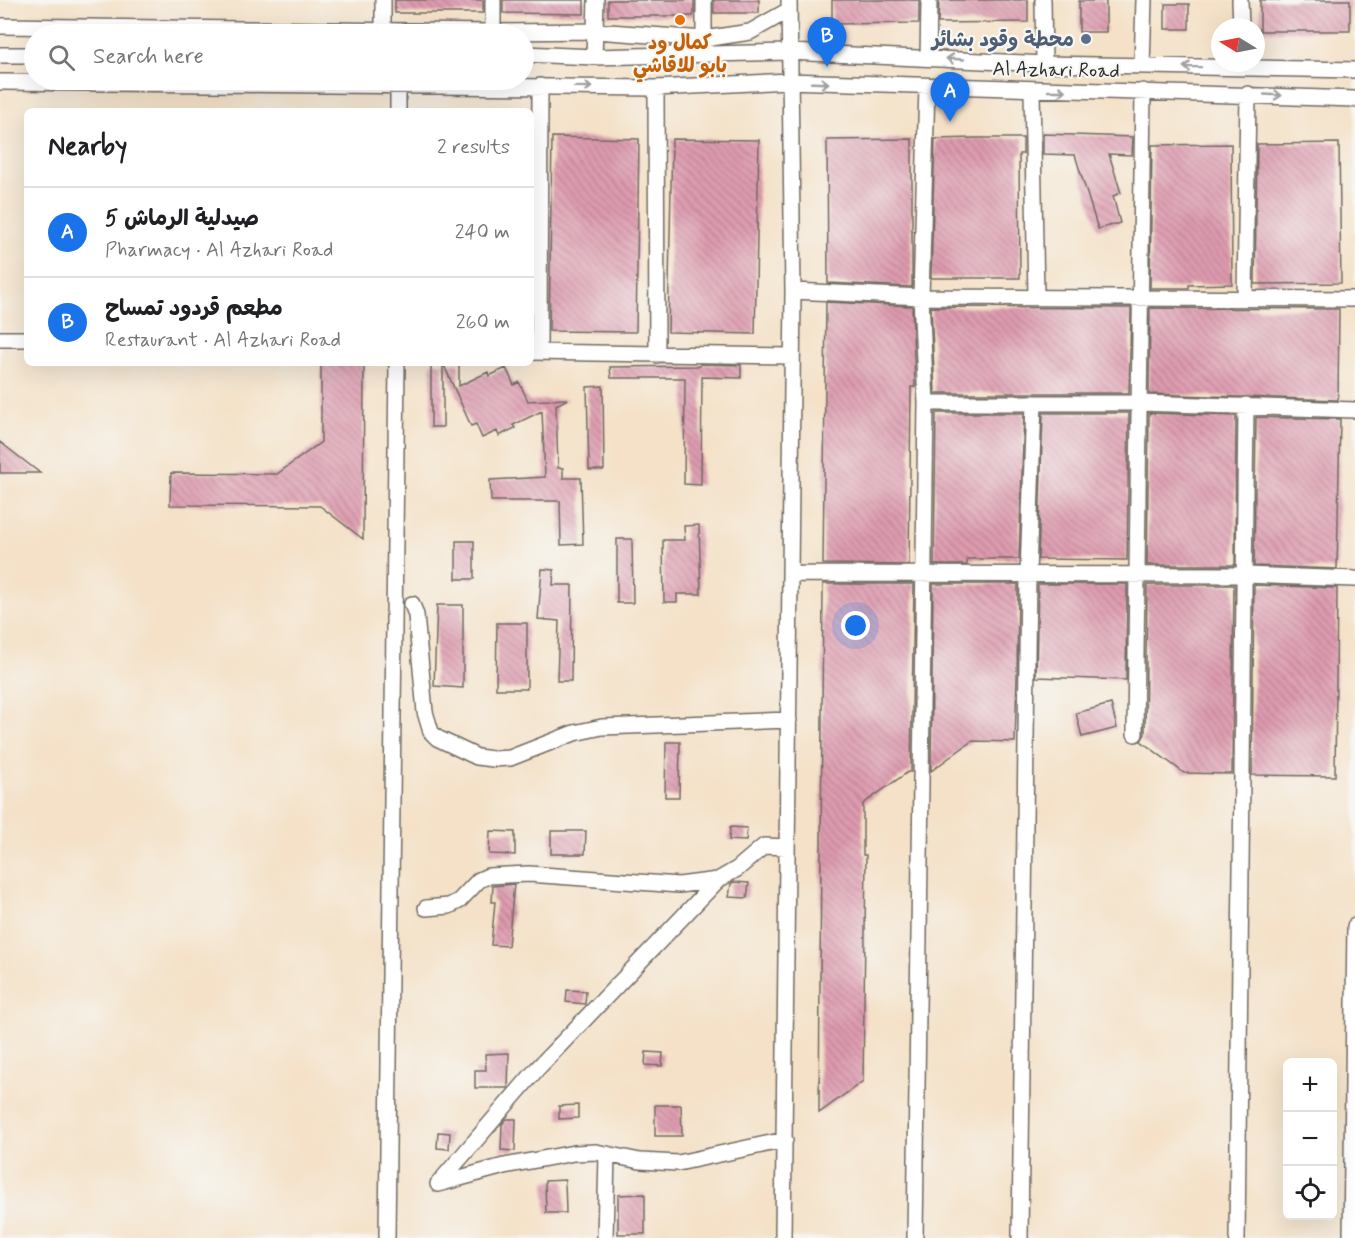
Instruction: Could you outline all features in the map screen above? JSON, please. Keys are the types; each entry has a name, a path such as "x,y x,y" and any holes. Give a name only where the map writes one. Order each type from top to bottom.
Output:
{"street":[{"path":"382,24 383,0"},
{"path":"493,0 493,24"},
{"path":"594,57 596,0"},
{"path":"704,0 704,46"},
{"path":"928,58 929,0"},
{"path":"1043,0 1044,64"},
{"path":"1142,66 1144,0"},
{"path":"1240,0 1241,18"},
{"path":"534,32 596,31 704,46 750,32 789,5"},
{"path":"783,1238 793,291 788,81 789,5"},
{"path":"0,26 24,26"},
{"name":"Al Azhari Road","path":"534,54 594,57 704,46 1044,64 1211,65"},
{"path":"0,55 24,55"},
{"name":"Al Azhari Road","path":"1265,66 1355,70"},
{"name":"Al Azhari Road","path":"534,86 656,88 788,81 1032,91 1143,91 1355,99"},
{"name":"Al Azhari Road","path":"0,82 24,82"},
{"path":"540,86 535,352 657,356 792,356"},
{"path":"915,1238 926,403 921,297 927,87"},
{"path":"656,88 657,356"},
{"path":"398,90 398,108"},
{"path":"1032,91 1036,296"},
{"path":"1135,734 1143,91"},
{"path":"1245,297 1248,94"},
{"path":"793,291 921,297 1355,299"},
{"path":"0,339 24,339"},
{"path":"387,1238 397,366"},
{"path":"926,403 1139,403 1355,410"},
{"path":"1020,1238 1028,574 1034,403"},
{"path":"1237,1238 1246,405"},
{"path":"790,574 1137,574 1355,579"},
{"path":"412,604 417,615 426,722 437,738 477,757 510,758 574,733 602,727 789,720"},
{"path":"785,1140 678,1163 640,1161 596,1152 574,1153 504,1166 438,1184 537,1070 718,880 764,846 787,848"},
{"path":"426,908 449,906 459,901 479,880 488,876 529,874 679,885 718,880"},
{"path":"1351,1238 1355,926"},
{"path":"605,1238 607,1154"}],"building":[{"path":"395,0 483,0 483,13 395,13"},
{"path":"503,0 584,0 584,14 503,13"},
{"path":"608,0 694,0 694,13 693,16 608,16"},
{"path":"714,0 759,0 759,13 714,13"},
{"path":"832,0 919,0 919,23 832,24"},
{"path":"939,0 1028,0 1028,22 938,23"},
{"path":"1260,0 1350,0 1350,31 1265,31 1265,18 1260,18"},
{"path":"1079,1 1106,1 1106,32 1079,32"},
{"path":"1165,4 1189,4 1189,29 1165,29"},
{"path":"1043,134 1133,137 1132,155 1109,154 1121,193 1113,196 1120,223 1098,229 1075,155 1043,154"},
{"path":"552,137 639,139 636,332 549,331"},
{"path":"1023,138 1023,154 1019,154 1020,278 931,278 935,139"},
{"path":"672,139 759,140 755,334 668,332"},
{"path":"912,139 912,287 828,283 827,140"},
{"path":"1339,143 1341,283 1255,284 1257,144"},
{"path":"1231,144 1232,284 1189,285 1189,288 1150,288 1152,145"},
{"path":"826,302 912,306 915,387 911,387 909,565 823,564"},
{"path":"931,307 1131,308 1129,393 935,393"},
{"path":"1150,308 1339,309 1338,400 1149,394"},
{"path":"700,364 741,365 741,378 702,377 701,485 684,484 685,378 611,378 610,367 700,366"},
{"path":"321,366 364,366 363,539 320,506 170,505 171,473 277,474 321,442"},
{"path":"431,366 443,366 443,427 431,427"},
{"path":"444,366 459,366 459,386 488,372 489,376 506,368 514,385 519,382 528,401 568,399 556,405 558,468 563,468 563,478 581,478 583,544 561,545 560,501 491,501 490,480 545,477 542,411 513,425 515,428 499,436 497,431 482,438 476,424 471,426"},
{"path":"603,386 604,470 589,470 587,387"},
{"path":"936,413 1024,413 1019,559 967,559 967,565 934,565"},
{"path":"1043,413 1129,413 1127,560 1038,559"},
{"path":"1149,413 1236,416 1235,565 1147,565"},
{"path":"1256,417 1340,419 1337,569 1254,566"},
{"path":"0,442 40,473 0,473"},
{"path":"699,525 701,594 677,594 677,602 664,602 663,540 685,540 684,526"},
{"path":"617,539 632,539 633,603 617,603"},
{"path":"456,541 474,541 474,579 456,579"},
{"path":"542,569 554,570 553,585 572,585 571,681 557,681 559,621 538,619"},
{"path":"823,584 914,584 911,772 863,804 863,855 866,855 863,1081 819,1113"},
{"path":"933,584 1018,584 1015,742 972,741 931,771"},
{"path":"1038,584 1127,584 1126,680 1036,677"},
{"path":"1147,585 1234,585 1232,774 1184,773 1141,741 1145,734"},
{"path":"1254,585 1337,588 1335,776 1252,775"},
{"path":"437,605 463,605 463,688 434,686"},
{"path":"497,623 527,623 527,689 496,689"},
{"path":"1111,704 1117,728 1082,737 1076,713"},
{"path":"666,742 680,742 679,797 665,797"},
{"path":"730,827 747,828 746,841 729,840"},
{"path":"490,831 515,832 515,855 489,854"},
{"path":"551,831 586,831 585,854 551,854"},
{"path":"734,882 749,883 747,898 729,897 731,884"},
{"path":"514,884 508,946 491,945 495,902 492,902 493,886"},
{"path":"567,990 586,991 585,1004 566,1002"},
{"path":"646,1052 663,1053 662,1066 645,1065"},
{"path":"509,1053 508,1088 475,1088 475,1070 486,1070 485,1054"},
{"path":"578,1105 578,1118 559,1119 559,1106"},
{"path":"655,1105 681,1105 682,1136 655,1136"},
{"path":"507,1119 516,1119 515,1151 501,1150 502,1124"},
{"path":"438,1132 450,1133 449,1149 437,1148"},
{"path":"565,1180 566,1213 546,1213 545,1181"},
{"path":"645,1194 645,1234 618,1234 618,1195"}],"place":[{"name":"كمال ود بابو للاقاشي","path":"680,20"},
{"name":"محطة وقود بشائر","path":"1086,39"},
{"name":"مطعم قردود تمساح","path":"827,67"},
{"name":"صيدلية الرماش 5","path":"950,122"}]}
